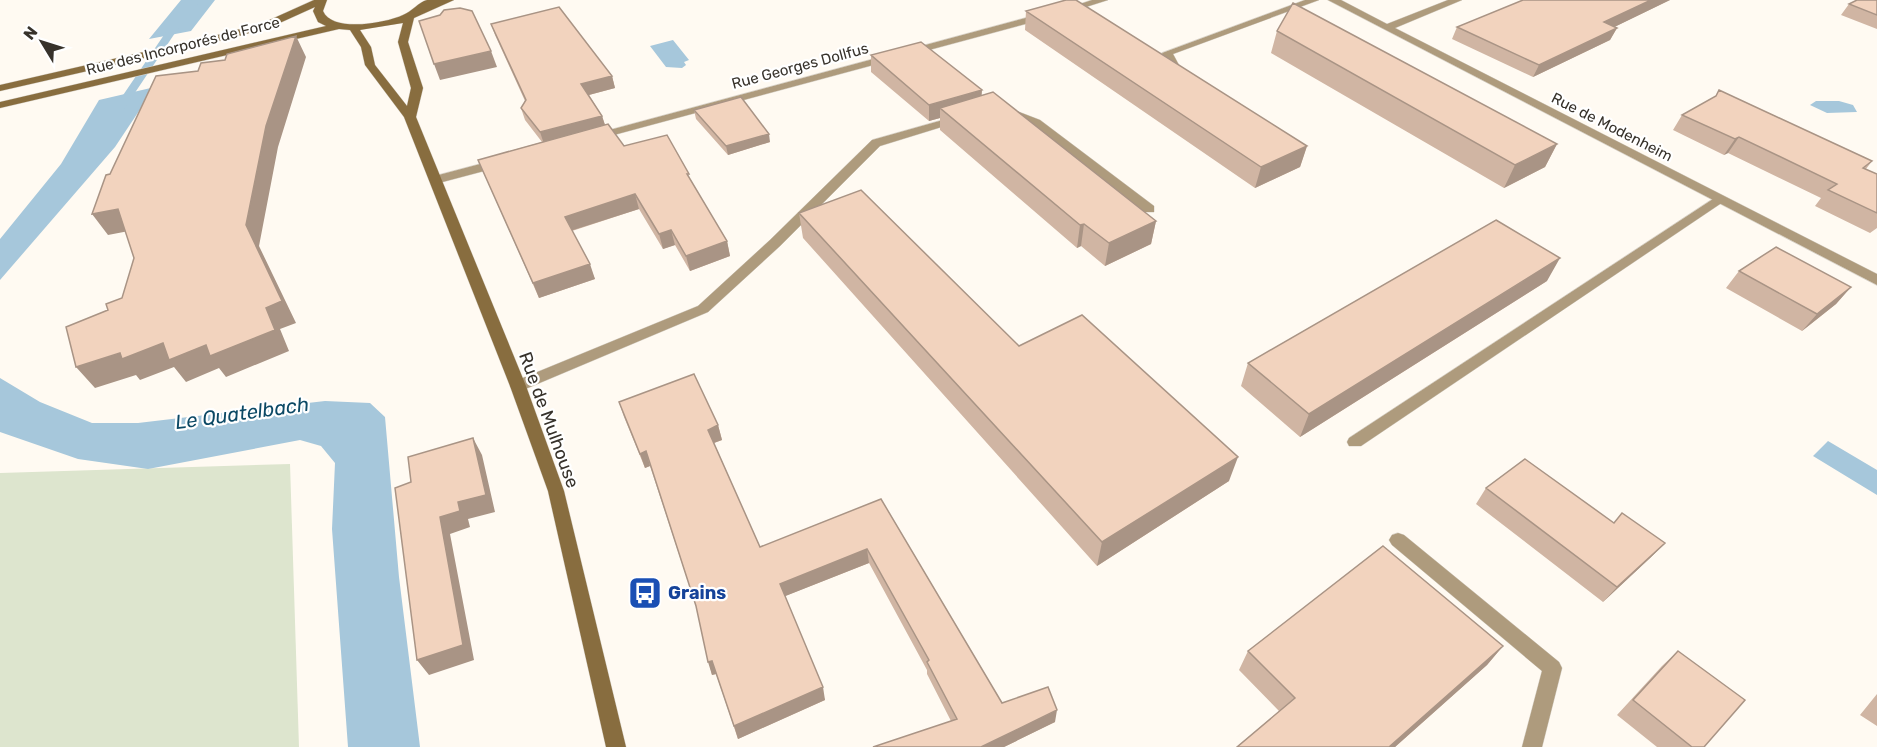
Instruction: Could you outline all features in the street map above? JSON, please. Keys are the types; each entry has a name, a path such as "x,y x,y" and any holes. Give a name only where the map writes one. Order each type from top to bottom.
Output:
{"main road":[{"path":"322,0 317,8 319,16 338,26 354,28 392,23 409,17 432,0"},
{"name":"Rue des Incorporés de Force","path":"0,88 195,45 269,24 322,0"},
{"path":"422,9 449,0"},
{"path":"409,17 403,42 417,88 410,117"},
{"name":"Rue des Incorporés de Force","path":"0,105 338,26"},
{"name":"Rue de Mulhouse","path":"354,28 366,47 370,65 410,117 518,386 556,491 616,747"}],"street":[{"name":"Rue Georges Dollfus","path":"585,140 1103,0"},
{"path":"1175,67 1167,53 1314,0"},
{"name":"Rue de Modenheim","path":"1333,0 1877,280"},
{"path":"1386,28 1457,0"},
{"path":"997,107 1036,122 1149,208"},
{"path":"518,386 703,309 775,243 876,144 975,113"},
{"path":"435,180 516,159"},
{"path":"1355,442 1719,199"},
{"path":"1398,540 1552,668 1532,747"}],"green space":[{"path":"290,464 299,747 0,747 0,473"}],"water":[{"path":"181,0 215,0 191,31 149,39"},
{"path":"673,40 689,60 684,62 686,65 682,68 666,67 650,46"},
{"path":"155,87 115,147 0,280 0,239 61,164 99,100"},
{"path":"1816,101 1839,101 1853,105 1857,112 1827,113 1810,105"},
{"path":"0,378 40,402 92,423 138,423 325,401 370,403 385,417 399,577 420,747 348,747 332,529 335,463 321,446 300,440 148,469 78,459 0,432"},
{"path":"1828,441 1877,470 1877,495 1813,456"}],"building":[{"path":"1066,0 1076,0 1307,146 1261,167 1026,11"},
{"path":"1523,0 1651,0 1604,22 1617,28 1539,65 1457,27"},
{"path":"1857,0 1877,0 1877,15 1849,4"},
{"path":"1293,3 1557,144 1515,165 1277,31"},
{"path":"559,7 612,76 581,84 602,116 540,132 521,108 526,100 491,24"},
{"path":"460,8 472,11 491,51 434,64 419,21 440,15 444,10"},
{"path":"296,36 266,126 246,225 282,301 266,308 275,330 210,356 206,345 169,360 163,343 122,359 120,353 76,367 66,327 108,310 106,304 122,298 134,258 118,209 92,214 106,175 110,174 156,76 198,71 201,63 225,60 227,54"},
{"path":"921,42 982,90 929,105 871,55"},
{"path":"1719,90 1872,161 1863,168 1877,174 1877,213 1828,190 1837,184 1739,137 1735,139 1682,115 1716,96"},
{"path":"993,92 1156,221 1109,243 1084,224 1080,225 940,108"},
{"path":"741,97 769,134 726,146 694,110"},
{"path":"608,124 624,146 667,135 689,174 687,174 727,241 686,256 671,230 659,234 635,194 565,217 590,264 533,283 478,160"},
{"path":"861,190 1019,346 1082,315 1238,457 1102,542 799,213"},
{"path":"1496,220 1560,258 1309,414 1248,363"},
{"path":"1776,247 1851,287 1817,314 1739,271"},
{"path":"694,374 718,425 708,430 760,547 881,499 1002,703 1048,687 1057,710 981,747 873,747 957,719 927,662 929,660 867,549 780,584 823,687 734,726 712,661 708,662 696,606 646,451 640,454 619,402"},
{"path":"473,438 486,495 458,502 460,511 440,517 463,645 417,660 395,488 411,482 408,457"},
{"path":"1525,459 1614,523 1622,513 1665,543 1617,587 1486,488"},
{"path":"1383,546 1503,646 1389,747 1237,747 1295,698 1248,651"},
{"path":"1678,651 1745,700 1704,747 1692,747 1633,700"}],"waterway":[{"name":"Le Quatelbach","path":"120,107 171,31 197,0"}],"place":[{"name":"Grains","path":"645,593"}]}
